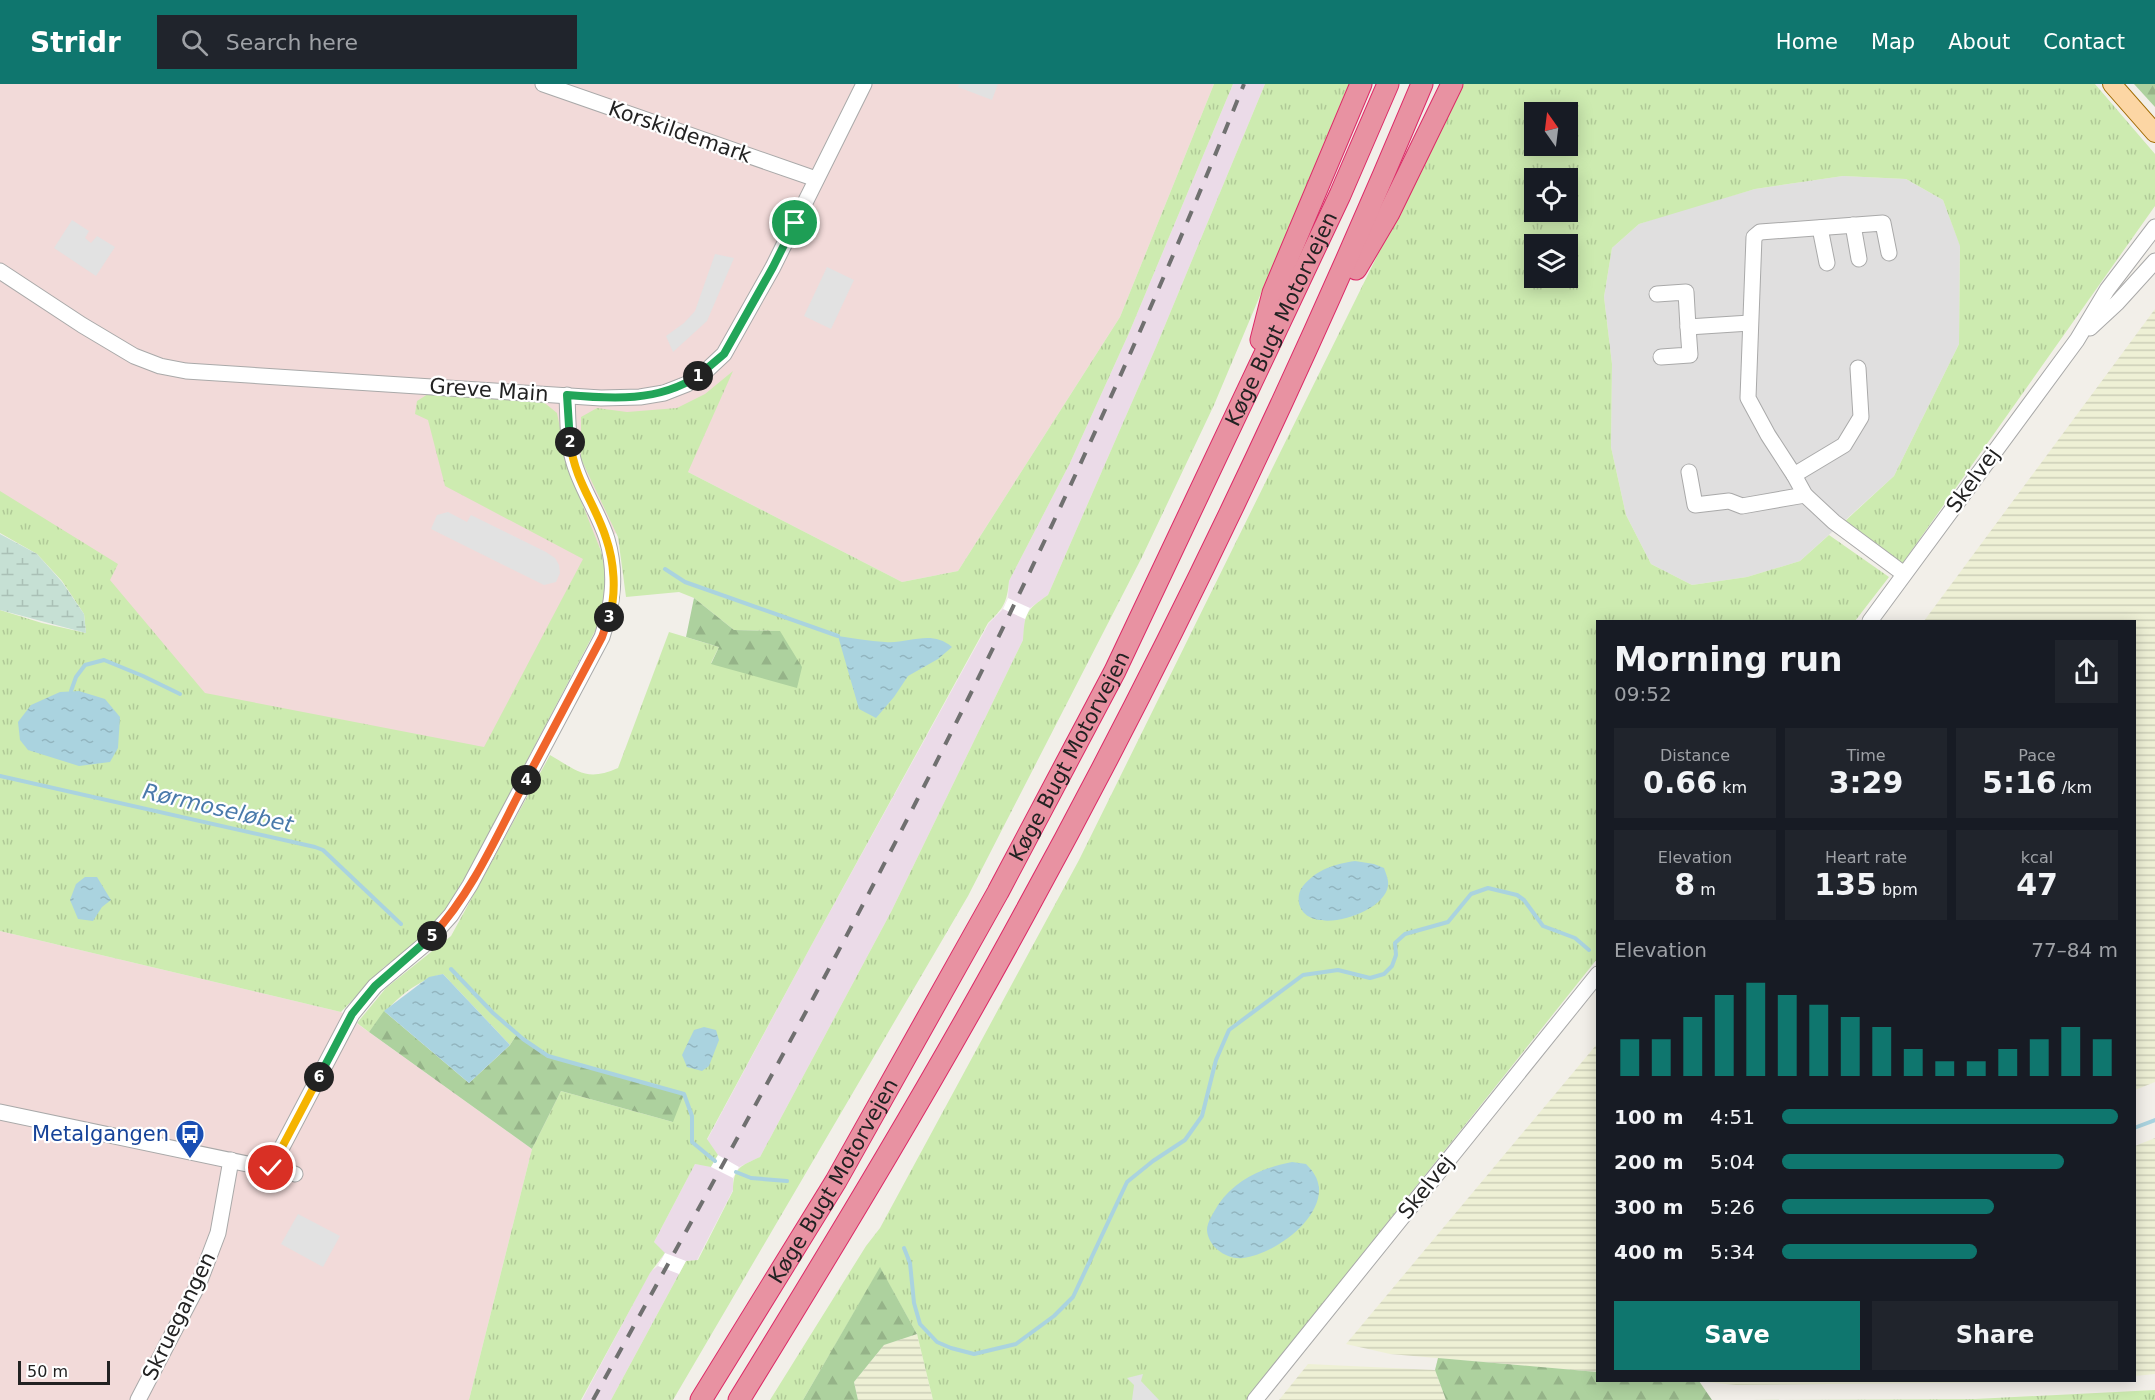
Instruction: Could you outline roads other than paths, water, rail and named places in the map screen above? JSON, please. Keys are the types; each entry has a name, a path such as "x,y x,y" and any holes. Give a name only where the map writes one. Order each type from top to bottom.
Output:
{"highway":[{"path":"1251,385 1273,293 1361,84"},
{"name":"Køge Bugt Motorvejen","path":"701,1400 836,1181 998,892 1115,671 1340,195 1388,84"},
{"name":"Køge Bugt Motorvejen","path":"739,1400 883,1164 1026,912 1150,677 1363,225 1422,84"},
{"path":"1300,362 1389,213 1452,84"}],"main road":[{"path":"2112,84 2155,133"}],"street":[{"name":"Korskildemark","path":"543,84 816,179"},
{"name":"Greve Main","path":"0,271 134,356 160,366 186,370 601,398 640,398 664,393 687,384 724,354 773,267 864,84"},
{"path":"1889,253 1883,223 1760,232 1754,237 1748,398 1805,495 1834,522 1904,574"},
{"path":"1853,225 1859,259"},
{"name":"Skelvej","path":"1871,620 2077,340 2107,290 2155,227"},
{"path":"1820,228 1827,263"},
{"name":"Skelvej","path":"2077,340 2117,303 2155,261"},
{"path":"1657,294 1686,292 1690,355 1661,357"},
{"path":"1688,327 1750,323"},
{"path":"1794,475 1844,445 1861,417 1858,368"},
{"path":"271,1168 352,1014 375,986 425,944 451,915 470,885 602,637 611,610 614,583 610,554 606,537 581,485 572,457 567,395"},
{"path":"1689,472 1695,505 1729,501 1742,506 1805,495"},
{"name":"Skelvej","path":"1255,1400 1596,976"},
{"path":"0,1112 295,1174"},
{"name":"Skruegangen","path":"138,1400 199,1283 218,1233 231,1160"}],"water":[{"path":"838,636 885,642 928,638 944,642 952,647 938,659 908,676 876,718 859,709"},
{"path":"79,691 105,699 120,717 118,748 110,762 79,766 28,750 20,740 18,722 31,705 60,692"},
{"path":"1355,861 1384,868 1388,886 1383,896 1373,906 1345,918 1329,921 1315,919 1305,914 1299,903 1299,896 1308,880 1327,868"},
{"path":"85,877 97,877 111,900 102,907 93,921 78,919 70,900 76,884"},
{"path":"443,974 510,1045 469,1083 384,1011 429,977"},
{"path":"704,1027 716,1030 719,1040 709,1066 702,1071 687,1067 682,1055 694,1030"},
{"path":"1292,1162 1306,1164 1315,1175 1319,1188 1312,1212 1303,1224 1280,1243 1255,1255 1237,1258 1219,1251 1208,1236 1207,1227 1225,1196 1250,1176"}],"waterway":[{"path":"665,569 685,582 838,636"},
{"path":"71,691 76,677 85,665 104,660 180,694"},
{"name":"Rørmoseløbet","path":"0,776 315,847 323,850 401,924"},
{"name":"Rørmoseløbet","path":"904,1248 910,1263 914,1303 920,1324 937,1342 974,1354 1016,1344 1054,1316 1073,1297 1127,1182 1185,1140 1202,1116 1216,1060 1229,1030 1303,975 1338,970 1370,978 1384,974 1392,966 1396,955 1395,943 1405,934 1448,922 1471,894 1488,888 1517,895 1524,900 1543,926 1575,938 1589,950"},
{"name":"Rørmoseløbet","path":"451,969 493,1013 523,1039 548,1056 684,1094 692,1116 692,1142 715,1161"},
{"name":"Rørmoseløbet","path":"2136,1127 2155,1120"},
{"name":"Rørmoseløbet","path":"736,1172 751,1178 787,1181"}],"railway":[{"path":"593,1400 797,1028 961,714 1047,536 1129,357 1244,84"}],"place":[{"name":"Metalgangen","path":"190,1160"}]}
